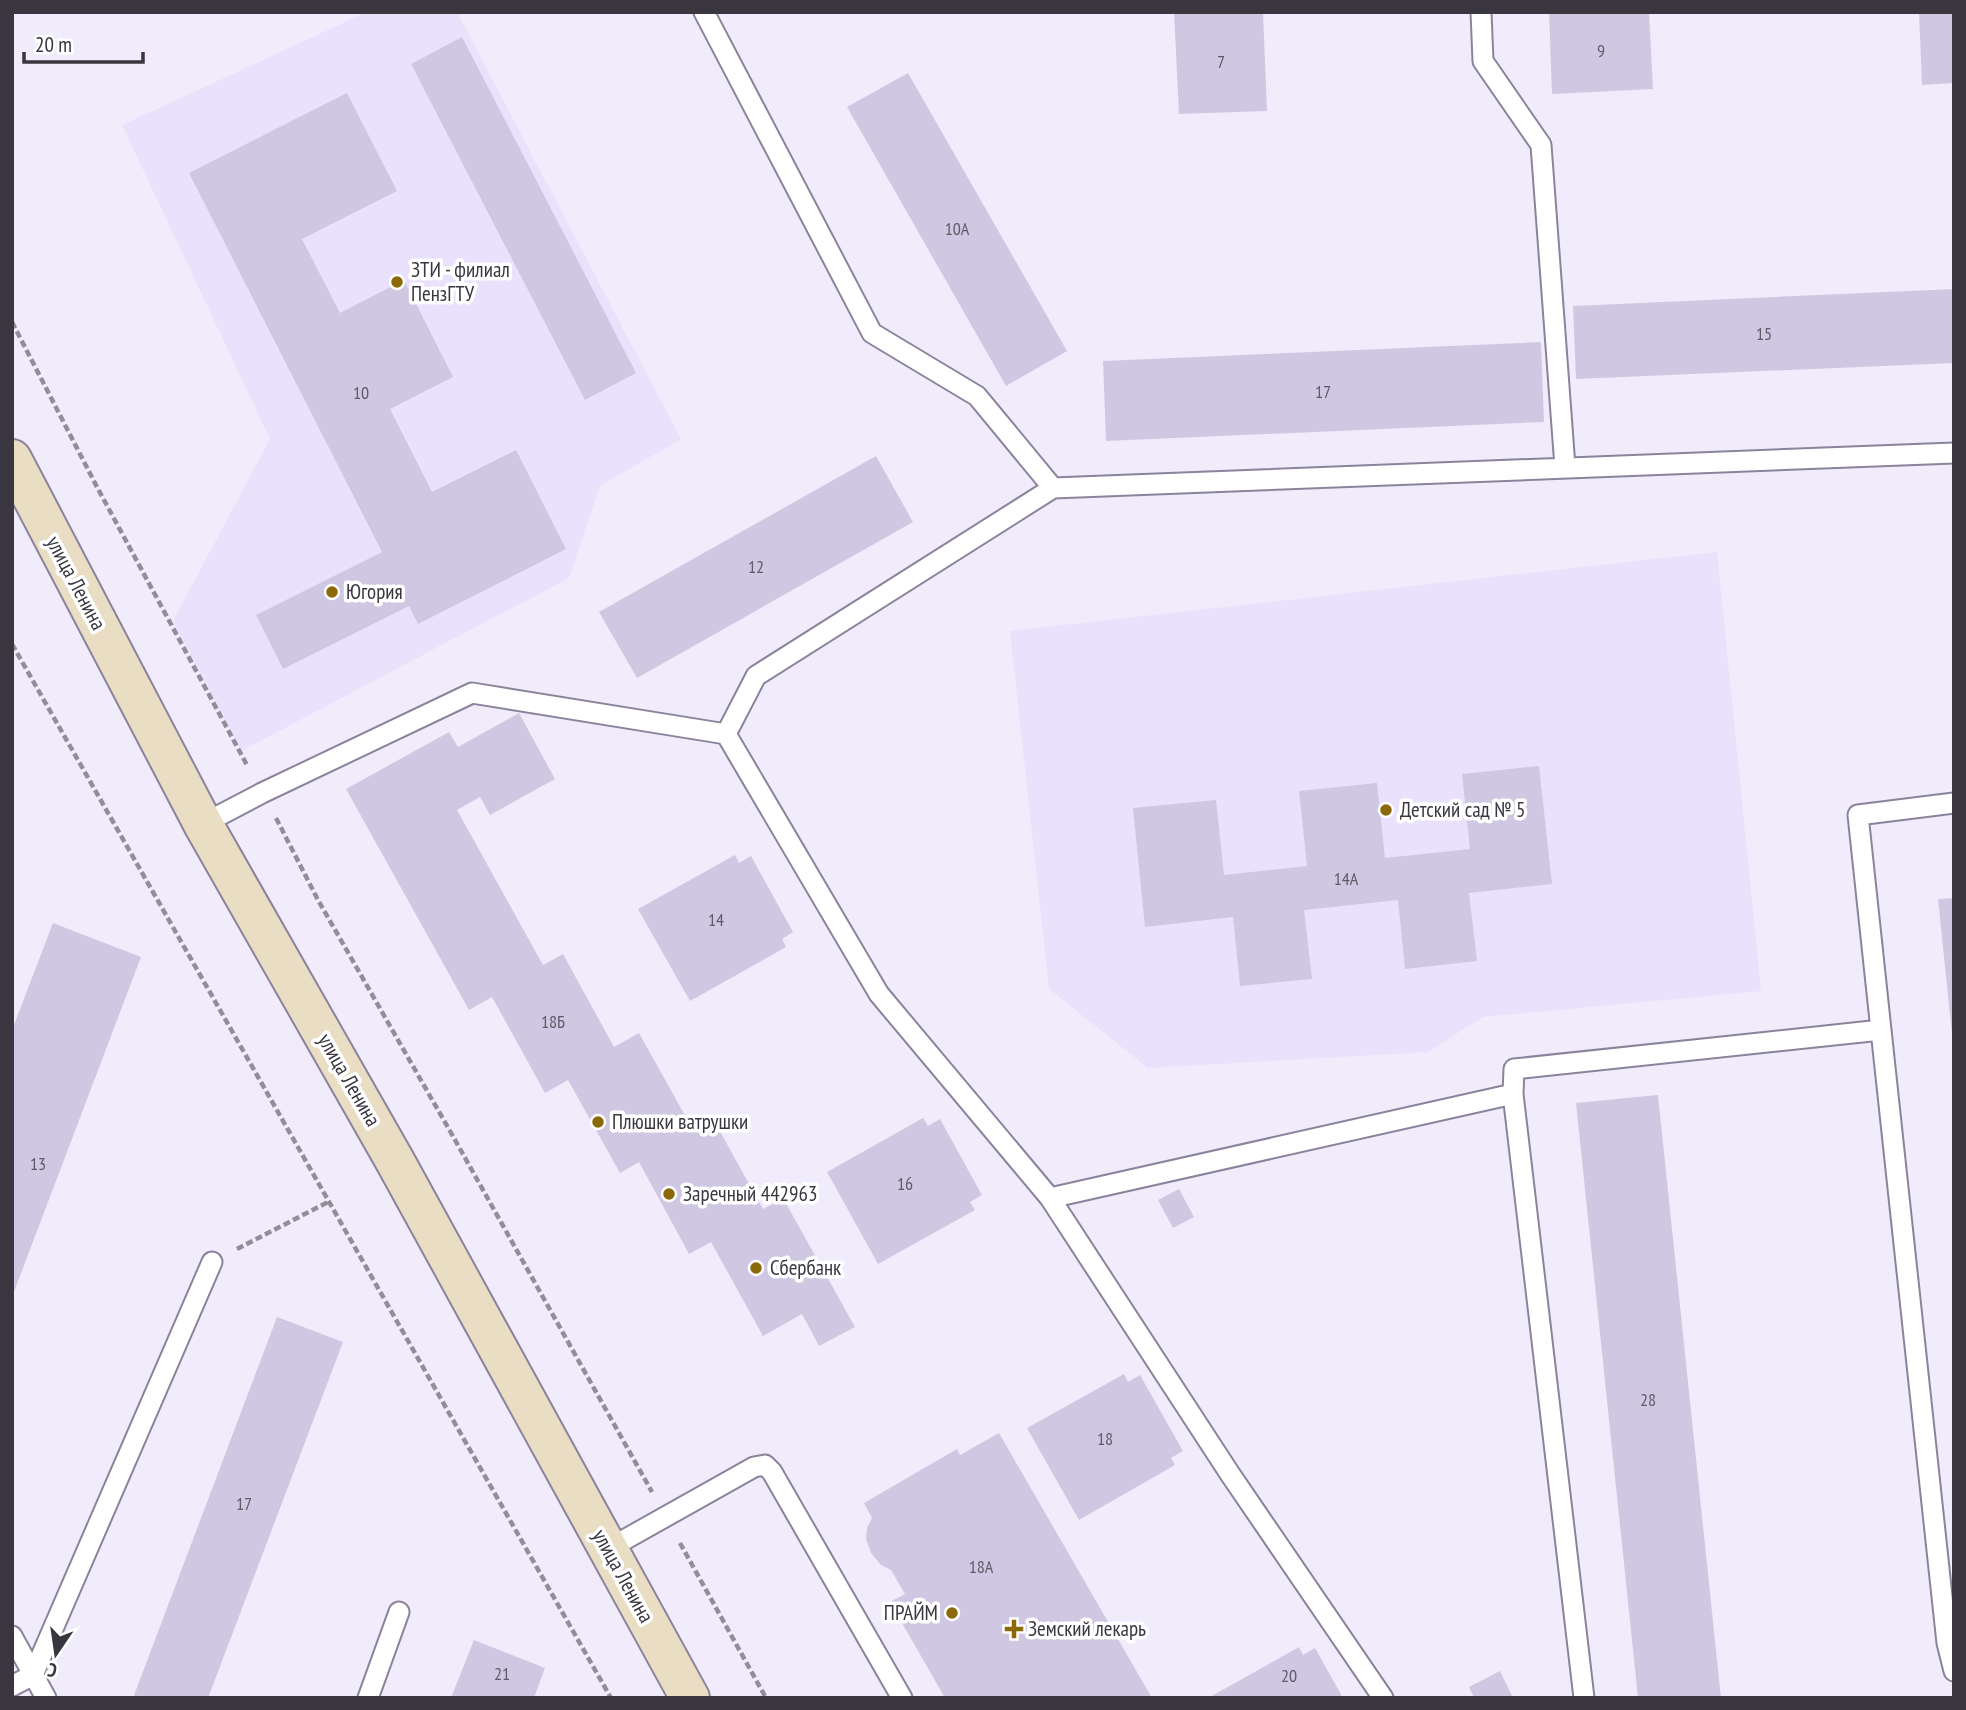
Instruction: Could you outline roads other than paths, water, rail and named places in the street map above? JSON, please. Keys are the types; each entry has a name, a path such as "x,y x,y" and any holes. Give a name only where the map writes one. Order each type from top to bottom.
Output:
{"main road":[{"name":"улица Ленина","path":"12,459 203,824 395,1161 690,1698"}],"lane":[{"path":"704,12 872,333 977,396 1053,488"},
{"path":"1481,12 1483,61 1541,145 1565,467"},
{"path":"726,734 755,676 1053,488 1954,453"},
{"path":"203,824 472,692 726,734"},
{"path":"726,734 879,994 1050,1198 1230,1474 1383,1698"},
{"path":"1954,803 1858,815 1947,1643 1954,1671"},
{"path":"1584,1698 1513,1094 1514,1069 1881,1030"},
{"path":"1050,1198 1513,1094"},
{"path":"12,1686 33,1675 212,1262"},
{"path":"608,1549 754,1466 765,1465 772,1472 902,1698"},
{"path":"368,1698 399,1612"},
{"path":"12,1636 46,1698"}],"place":[{"name":"ЗТИ - филиал ПензГТУ","path":"397,282"},
{"name":"Югория","path":"332,592"},
{"name":"Детский сад № 5","path":"1386,810"},
{"name":"Плюшки ватрушки","path":"598,1122"},
{"name":"Заречный 442963","path":"669,1194"},
{"name":"Сбербанк","path":"756,1268"},
{"name":"ПРАЙМ","path":"952,1613"},
{"name":"Земский лекарь","path":"1014,1629"}]}
